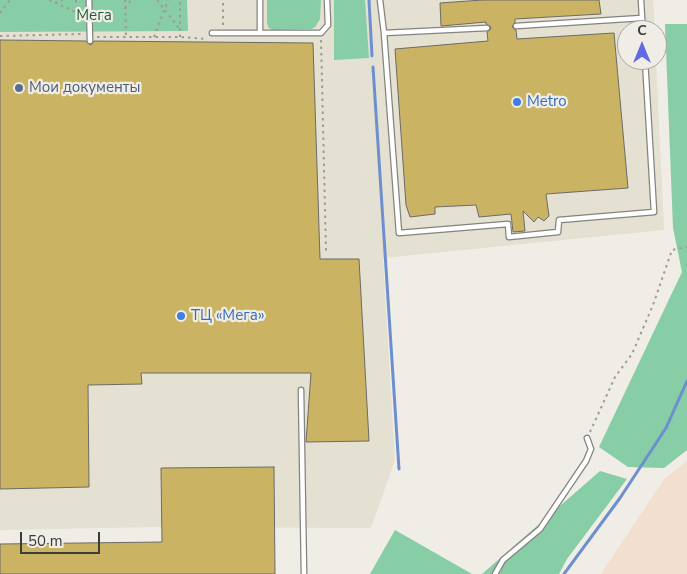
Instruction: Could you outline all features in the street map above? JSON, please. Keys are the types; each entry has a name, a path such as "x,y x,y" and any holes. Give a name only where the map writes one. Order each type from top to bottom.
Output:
{"lane":[{"path":"89,0 90,41"},
{"path":"260,0 260,33"},
{"path":"212,33 321,33 328,25 327,0"},
{"path":"380,0 399,233 508,224 509,237 558,232 559,220 654,212 646,70"},
{"path":"516,26 642,18 641,0"},
{"path":"384,34 487,28"},
{"path":"301,390 304,574"},
{"path":"495,574 503,560 540,529 586,461 591,449 587,438"}],"path":[{"path":"0,12 10,0"},
{"path":"49,0 76,12"},
{"path":"55,3 63,0"},
{"path":"76,0 76,12 90,34"},
{"path":"125,0 126,37"},
{"path":"125,8 131,0"},
{"path":"158,0 180,28"},
{"path":"154,37 168,0"},
{"path":"180,0 180,37"},
{"path":"223,0 223,33"},
{"path":"0,36 90,34 97,37 180,37 206,39 206,42"},
{"path":"321,40 326,251"},
{"path":"587,438 615,377 632,354 653,305 672,250 687,247"}],"shaded area":[{"name":"Мега","path":"0,0 653,0 654,20 617,20 617,70 656,70 664,230 383,258 395,460 371,528 157,527 0,530"},
{"path":"687,461 687,574 601,574 665,478"}],"green space":[{"name":"Мега","path":"0,0 187,0 188,31 0,32"},
{"path":"267,0 321,0 320,19 312,29 272,30 268,27 267,22"},
{"path":"334,0 365,0 369,58 334,60"},
{"path":"667,24 687,24 687,450 664,468 628,467 599,447 682,272 673,228 667,70"},
{"path":"600,471 627,479 567,559 559,574 482,574"},
{"path":"395,530 472,574 370,574"}],"building":[{"path":"482,0 599,0 601,14 515,19 512,27 516,30 517,39 614,33 628,188 546,194 549,216 544,221 538,217 534,222 523,211 525,231 513,232 511,214 479,217 476,205 435,207 435,214 410,217 406,205 395,49 488,41 487,32 491,27 486,22 441,26 440,3"},
{"name":"Мега","path":"0,40 86,41 90,45 94,41 313,43 320,259 359,259 369,441 306,442 311,373 141,373 142,384 88,385 89,487 0,489"},
{"path":"274,467 275,574 0,574 0,544 162,542 161,468"}],"waterway":[{"path":"369,0 372,56"},
{"path":"373,67 399,469"},
{"path":"564,574 620,498 666,428 687,381"}],"place":[{"name":"Мои документы","path":"19,88"},
{"name":"Metro","path":"517,102"},
{"name":"ТЦ «Мега»","path":"181,316"}]}
